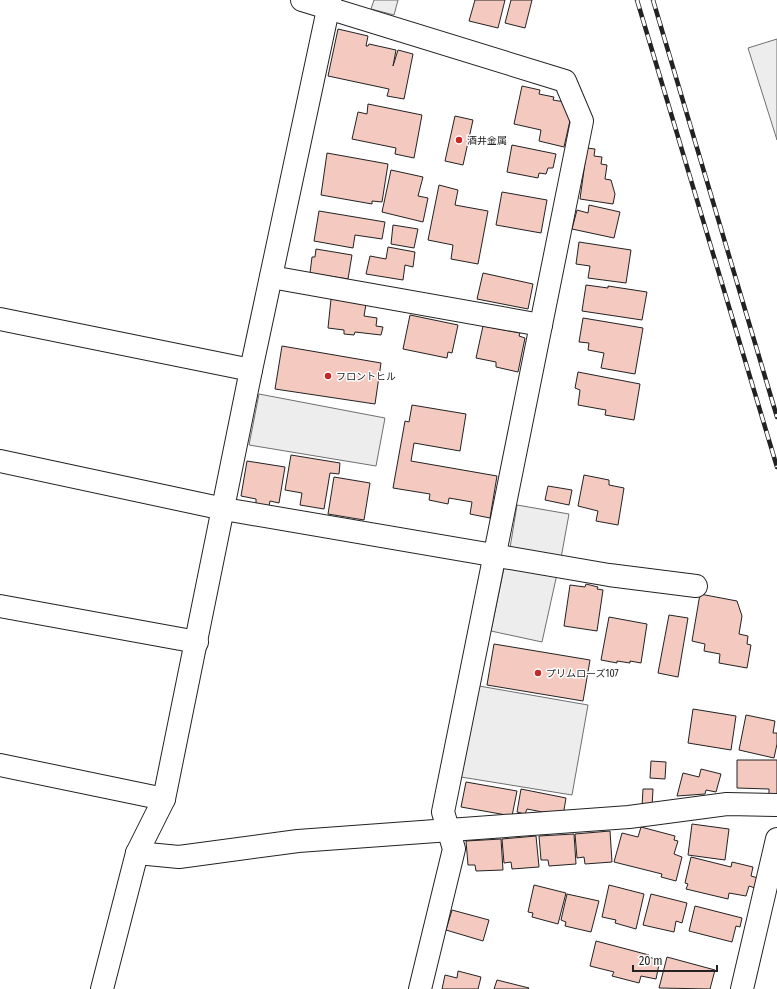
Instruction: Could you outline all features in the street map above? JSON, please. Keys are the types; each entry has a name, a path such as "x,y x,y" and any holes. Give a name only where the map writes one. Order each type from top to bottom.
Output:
{"street":[{"path":"302,0 329,4 565,81 582,121 443,812 454,849 420,989"},
{"path":"102,989 137,853 164,799 251,370 329,4"},
{"path":"271,278 541,325"},
{"path":"0,319 251,370"},
{"path":"0,461 224,509 609,574 696,586"},
{"path":"0,606 197,642"},
{"path":"0,766 164,799"},
{"path":"137,853 179,857 298,841 629,817 727,804 777,805"},
{"path":"742,989 777,839"}],"shaded area":[{"path":"374,0 398,0 394,15 371,9"},
{"path":"777,39 777,140 748,48"},
{"path":"259,394 385,418 376,466 249,445"},
{"path":"517,505 569,514 561,558 510,548"},
{"path":"505,563 557,574 542,642 491,631"},
{"path":"479,686 588,705 572,795 461,777"}],"building":[{"path":"475,0 505,0 498,28 469,21"},
{"path":"511,0 532,0 525,28 505,23"},
{"path":"338,29 368,36 366,46 369,44 396,50 393,66 398,50 413,54 404,99 387,96 389,89 328,76"},
{"path":"522,86 540,90 539,94 554,97 553,100 565,102 564,107 568,108 567,115 571,116 564,147 539,141 541,130 514,124"},
{"path":"368,104 422,115 414,158 395,154 396,148 352,139 358,112 367,114"},
{"name":"酒井金属","path":"455,116 473,120 463,165 445,161"},
{"path":"512,145 556,154 553,168 548,168 546,174 539,173 538,178 507,172"},
{"path":"587,148 595,149 594,156 602,157 601,164 607,165 605,179 611,180 615,194 613,204 580,199"},
{"path":"327,153 388,164 382,202 372,201 372,204 321,195"},
{"path":"391,170 423,177 418,196 428,198 423,222 382,212"},
{"path":"439,185 458,190 455,205 488,211 478,264 451,259 453,245 428,240"},
{"path":"502,192 547,200 541,233 496,225"},
{"path":"589,205 620,212 614,238 572,229 577,210 588,213"},
{"path":"319,211 385,222 382,239 355,235 353,248 314,241"},
{"path":"393,225 418,229 414,248 391,244"},
{"path":"579,242 631,250 626,283 588,278 590,266 576,264"},
{"path":"388,247 415,252 413,267 405,265 403,280 366,274 370,256 386,259"},
{"path":"316,249 352,255 348,279 310,273 312,257 315,257"},
{"path":"483,273 533,284 528,309 477,299"},
{"path":"586,285 608,288 608,286 647,292 642,320 582,311"},
{"path":"331,299 366,304 364,316 377,318 376,326 383,327 381,335 355,332 354,335 344,334 344,330 328,328"},
{"path":"410,315 458,325 452,353 448,352 447,358 403,349"},
{"path":"583,318 643,328 635,374 601,368 604,353 588,350 589,343 579,342"},
{"path":"483,326 520,333 519,336 525,338 518,372 496,367 496,362 476,358"},
{"name":"フロントヒル","path":"282,346 381,363 375,404 275,389"},
{"path":"578,372 640,384 634,420 605,415 606,410 578,405 580,390 575,388"},
{"path":"412,405 466,414 460,451 414,443 411,461 497,476 490,518 470,514 472,502 449,498 448,504 429,500 430,494 393,488 405,421 409,422"},
{"path":"291,455 340,463 339,474 330,473 324,509 300,505 302,493 285,490"},
{"path":"247,461 285,467 279,503 270,501 269,506 256,504 256,499 241,496"},
{"path":"584,475 609,480 609,485 624,488 618,525 596,521 598,511 578,506"},
{"path":"334,477 370,483 364,520 328,514"},
{"path":"548,486 572,490 569,505 545,500"},
{"path":"586,584 603,590 597,631 564,626 570,585 585,587"},
{"path":"700,594 737,601 742,616 739,634 748,636 747,644 751,645 747,668 719,663 720,654 704,651 705,644 692,641"},
{"path":"669,615 688,618 678,677 658,673"},
{"path":"609,617 647,624 641,663 617,661 617,663 601,660"},
{"name":"プリムローズ107","path":"494,644 590,660 583,701 487,685"},
{"path":"693,709 736,716 731,750 688,743"},
{"path":"746,715 775,721 773,733 777,733 777,744 774,758 739,750"},
{"path":"737,760 777,760 777,794 769,794 769,789 737,788"},
{"path":"651,761 666,762 665,779 650,778"},
{"path":"701,769 721,774 716,792 706,790 705,794 677,796 683,773 699,777"},
{"path":"466,782 517,791 512,816 461,807"},
{"path":"521,789 566,798 563,816 527,809 525,814 517,812"},
{"path":"643,789 653,789 652,807 642,807"},
{"path":"692,824 729,829 725,860 688,855"},
{"path":"641,827 675,836 674,840 678,841 674,854 682,857 676,881 661,877 662,874 614,862 622,833 638,837"},
{"path":"610,831 612,862 585,864 584,857 577,858 575,834"},
{"path":"574,834 576,864 549,866 548,860 541,860 539,836"},
{"path":"536,836 539,867 512,869 511,862 504,863 502,839"},
{"path":"501,839 503,870 476,871 475,865 468,865 466,841"},
{"path":"691,857 731,867 732,862 753,867 751,876 758,878 755,888 749,886 746,896 729,893 728,899 686,889 688,884 685,883"},
{"path":"534,885 566,893 558,924 532,917 533,913 528,912"},
{"path":"609,885 644,894 636,929 615,923 616,920 602,917"},
{"path":"567,894 599,901 591,932 565,926 566,922 561,920"},
{"path":"651,894 687,903 682,923 676,921 674,932 643,925"},
{"path":"695,906 742,918 740,927 736,926 732,942 689,931"},
{"path":"452,910 489,920 483,941 446,930"},
{"path":"596,941 649,955 648,957 660,960 656,979 641,976 639,983 612,976 614,972 590,966"},
{"path":"667,957 715,970 710,989 659,988"},
{"path":"458,971 481,977 478,989 442,989 445,975 457,978"},
{"path":"497,980 529,988 494,989"}],"railway":[{"path":"637,0 777,467"},
{"path":"653,0 777,417"}],"place":[{"name":"酒井金属","path":"459,140"},
{"name":"フロントヒル","path":"328,376"},
{"name":"プリムローズ107","path":"538,673"}]}
